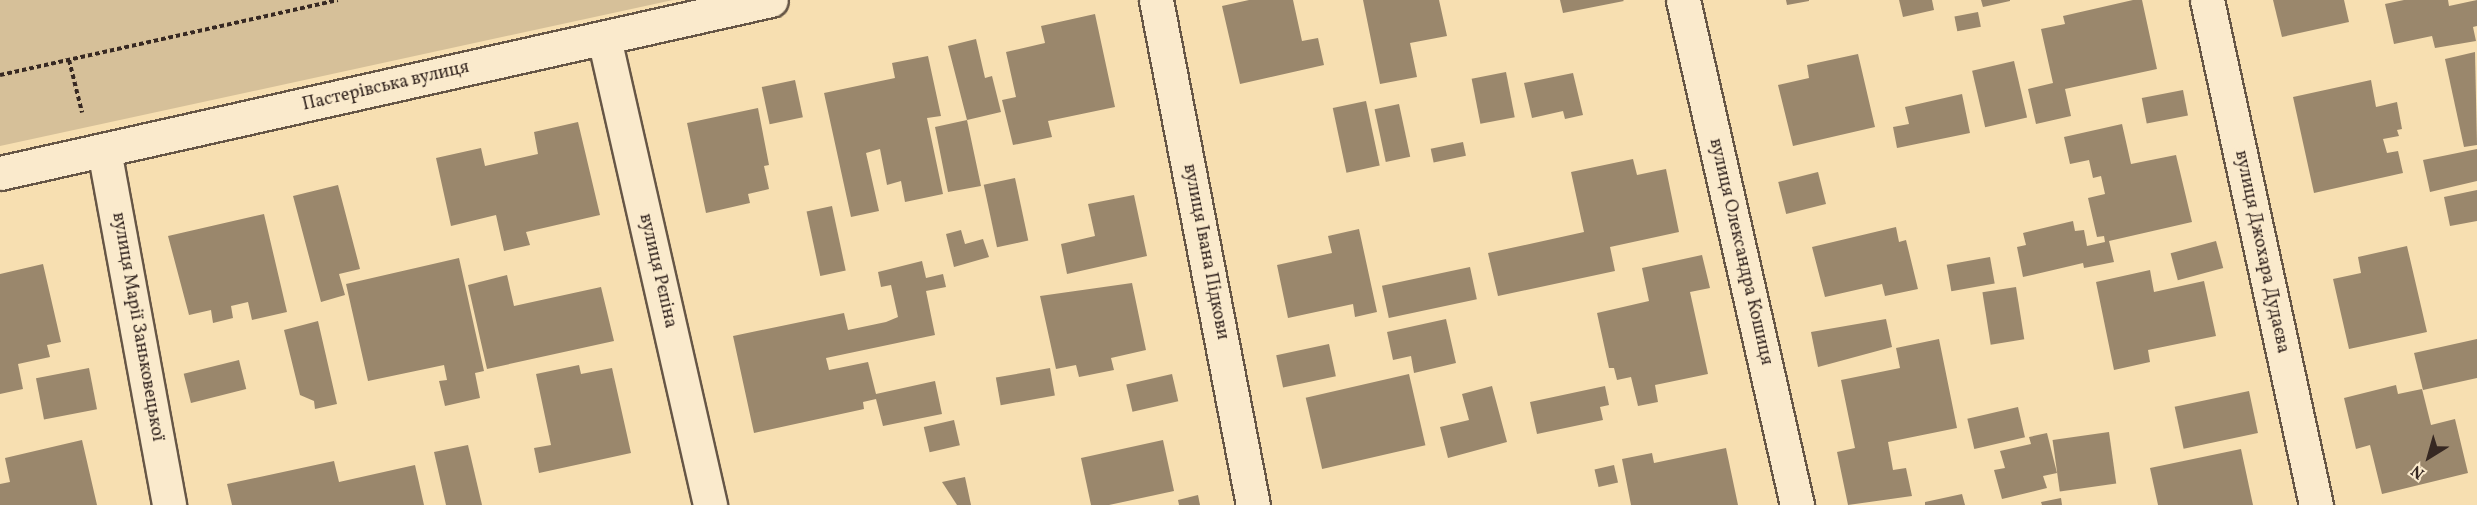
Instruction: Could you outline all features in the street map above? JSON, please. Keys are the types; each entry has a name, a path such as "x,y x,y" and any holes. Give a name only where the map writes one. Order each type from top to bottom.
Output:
{"street":[{"name":"Пастерівська вулиця","path":"0,173 771,0"},
{"name":"вулиця Івана Підкови","path":"1156,0 1253,505"},
{"name":"вулиця Олександра Кошиця","path":"1683,0 1797,505"},
{"name":"вулиця Джохара Дудаєва","path":"2207,0 2316,505"},
{"name":"вулиця Рєпіна","path":"604,38 710,505"},
{"name":"вулиця Марії Заньковецької","path":"104,150 169,505"}],"path":[{"path":"0,75 338,0"},
{"path":"69,60 85,123"}],"shaded area":[{"path":"0,0 673,0 0,146"}],"building":[{"path":"1249,0 1293,0 1302,41 1318,38 1324,65 1240,84 1222,6"},
{"path":"1363,0 1439,0 1447,36 1410,43 1417,77 1380,84"},
{"path":"1560,0 1623,0 1624,1 1563,13"},
{"path":"1786,0 1809,0 1809,1 1787,5"},
{"path":"1899,0 1932,0 1934,10 1903,17"},
{"path":"1981,0 2010,0 2010,1 1983,7"},
{"path":"2142,0 2157,69 2065,89 2071,116 2036,124 2028,89 2053,83 2041,29 2065,24 2063,16"},
{"path":"2273,0 2344,0 2349,22 2282,37"},
{"path":"2404,0 2448,0 2449,6 2477,0 2477,26 2473,27 2476,41 2435,48 2432,36 2394,44 2385,4"},
{"path":"1978,12 1981,27 1957,31 1954,17"},
{"path":"1095,14 1115,107 1048,121 1052,137 1013,145 1002,100 1016,97 1006,52 1045,43 1041,26"},
{"path":"976,39 985,78 992,76 1001,112 967,120 948,46"},
{"path":"2475,52 2477,145 2464,147 2445,59"},
{"path":"1858,54 1875,127 1793,146 1778,85 1809,78 1807,65"},
{"path":"928,56 941,116 927,118 943,194 905,202 901,181 887,185 880,149 866,153 879,211 851,217 824,93 895,78 892,63"},
{"path":"2014,61 2027,118 1985,127 1972,71"},
{"path":"1506,72 1515,117 1480,124 1472,79"},
{"path":"1573,73 1583,115 1565,119 1563,111 1532,118 1524,83"},
{"path":"795,80 803,117 770,124 762,87"},
{"path":"2371,80 2376,107 2397,102 2402,129 2397,130 2399,136 2383,139 2387,153 2398,151 2403,173 2314,193 2293,97"},
{"path":"2183,90 2188,116 2147,124 2142,98"},
{"path":"1962,94 1970,133 1897,148 1893,127 1909,124 1905,107"},
{"path":"1366,101 1380,166 1346,173 1333,108"},
{"path":"1399,104 1410,157 1386,162 1375,109"},
{"path":"758,108 769,165 764,166 769,189 748,194 750,203 706,213 687,123"},
{"path":"967,120 981,186 948,192 935,127"},
{"path":"578,122 600,215 526,232 530,245 504,251 496,215 451,226 436,158 481,148 485,166 538,154 534,132"},
{"path":"2122,124 2131,164 2176,155 2192,222 2109,241 2114,262 2084,268 2083,263 2023,277 2017,247 2026,245 2023,233 2073,221 2075,231 2084,230 2087,246 2105,242 2104,236 2097,237 2088,198 2105,194 2101,176 2093,178 2089,160 2070,164 2064,137"},
{"path":"1463,142 1466,156 1434,163 1431,149"},
{"path":"2477,149 2477,181 2430,192 2423,160"},
{"path":"1633,159 1637,175 1666,169 1679,232 1610,247 1615,271 1498,296 1488,253 1584,232 1571,172"},
{"path":"1818,172 1826,204 1786,214 1778,182"},
{"path":"1015,178 1028,241 997,247 984,185"},
{"path":"338,185 360,269 339,274 345,295 321,302 293,196"},
{"path":"2477,190 2477,221 2450,226 2444,197"},
{"path":"1134,195 1147,256 1067,274 1061,244 1095,236 1088,204"},
{"path":"832,206 846,271 820,276 807,211"},
{"path":"264,214 287,312 252,320 248,302 231,306 233,318 213,323 211,310 189,315 168,236"},
{"path":"1896,227 1899,242 1906,240 1918,289 1885,296 1882,284 1825,297 1812,247"},
{"path":"1359,229 1377,312 1355,317 1353,304 1288,318 1277,265 1332,253 1328,236"},
{"path":"961,230 965,244 983,239 989,257 954,267 946,234"},
{"path":"2216,241 2223,268 2178,280 2171,253"},
{"path":"2407,246 2427,332 2349,349 2333,279 2361,273 2358,257"},
{"path":"1702,255 1710,288 1690,292 1708,374 1655,385 1658,402 1638,406 1631,377 1617,380 1614,368 1609,368 1597,313 1649,301 1642,268"},
{"path":"1990,257 1995,284 1951,291 1947,265"},
{"path":"459,258 484,371 475,373 480,398 445,406 439,381 447,380 444,365 368,381 346,284"},
{"path":"922,261 926,278 943,274 946,287 926,291 935,335 826,358 829,370 868,362 876,394 935,381 942,414 883,426 876,399 863,402 864,409 754,433 733,336 844,313 848,330 886,322 898,317 891,285 881,287 878,272"},
{"path":"43,264 61,342 47,345 50,357 18,364 23,389 0,394 0,274"},
{"path":"1470,267 1477,299 1389,318 1382,286"},
{"path":"2150,270 2154,292 2204,281 2216,336 2148,350 2150,362 2114,370 2096,282"},
{"path":"507,275 514,306 601,287 614,341 487,369 468,285"},
{"path":"1132,283 1146,350 1111,358 1114,370 1079,377 1076,365 1056,369 1040,296"},
{"path":"2016,287 2024,339 1991,345 1982,292"},
{"path":"1446,319 1456,363 1414,373 1411,356 1393,360 1387,332"},
{"path":"1886,319 1892,347 1818,367 1811,332"},
{"path":"318,321 337,404 315,409 314,401 300,395 284,330"},
{"path":"1939,339 1957,428 1888,442 1893,470 1906,468 1912,496 1848,505 1837,452 1855,448 1841,380 1900,368 1896,348"},
{"path":"2477,339 2477,378 2423,390 2414,353"},
{"path":"1329,344 1336,376 1283,388 1276,355"},
{"path":"239,360 246,389 191,403 184,374"},
{"path":"579,365 581,374 612,368 631,453 539,473 534,448 551,445 536,374"},
{"path":"89,368 97,409 44,420 36,378"},
{"path":"1050,368 1055,396 1001,405 996,378"},
{"path":"1172,374 1178,401 1133,412 1126,385"},
{"path":"1409,374 1425,445 1322,469 1306,398"},
{"path":"2396,385 2398,394 2422,389 2431,425 2455,419 2468,473 2382,494 2370,445 2356,449 2344,398"},
{"path":"1492,386 1507,442 1448,458 1440,427 1469,420 1462,394"},
{"path":"1605,386 1609,405 1600,407 1603,420 1537,434 1530,402"},
{"path":"2249,391 2258,433 2184,449 2175,407"},
{"path":"2018,407 2025,437 1974,449 1967,419"},
{"path":"954,420 960,445 930,452 924,427"},
{"path":"2109,432 2116,483 2060,491 2053,440"},
{"path":"2047,433 2057,473 2043,476 2047,488 2002,499 1994,470 2005,468 2000,451 2031,444 2029,437"},
{"path":"82,440 97,505 0,505 0,484 10,482 5,458"},
{"path":"1163,440 1174,491 1109,505 1091,505 1081,458"},
{"path":"468,445 482,505 446,505 434,452"},
{"path":"1726,448 1738,505 1631,505 1622,459 1652,453 1654,463"},
{"path":"2241,449 2253,505 2158,505 2150,468"},
{"path":"334,461 339,482 415,465 424,505 232,505 227,484"},
{"path":"1614,465 1618,483 1599,487 1595,469"},
{"path":"965,477 971,505 957,505 942,482"},
{"path":"1962,494 1965,505 1925,505 1925,502"},
{"path":"1198,495 1200,505 1179,505 1178,500"},
{"path":"2061,498 2062,505 2042,505 2041,502"}]}
